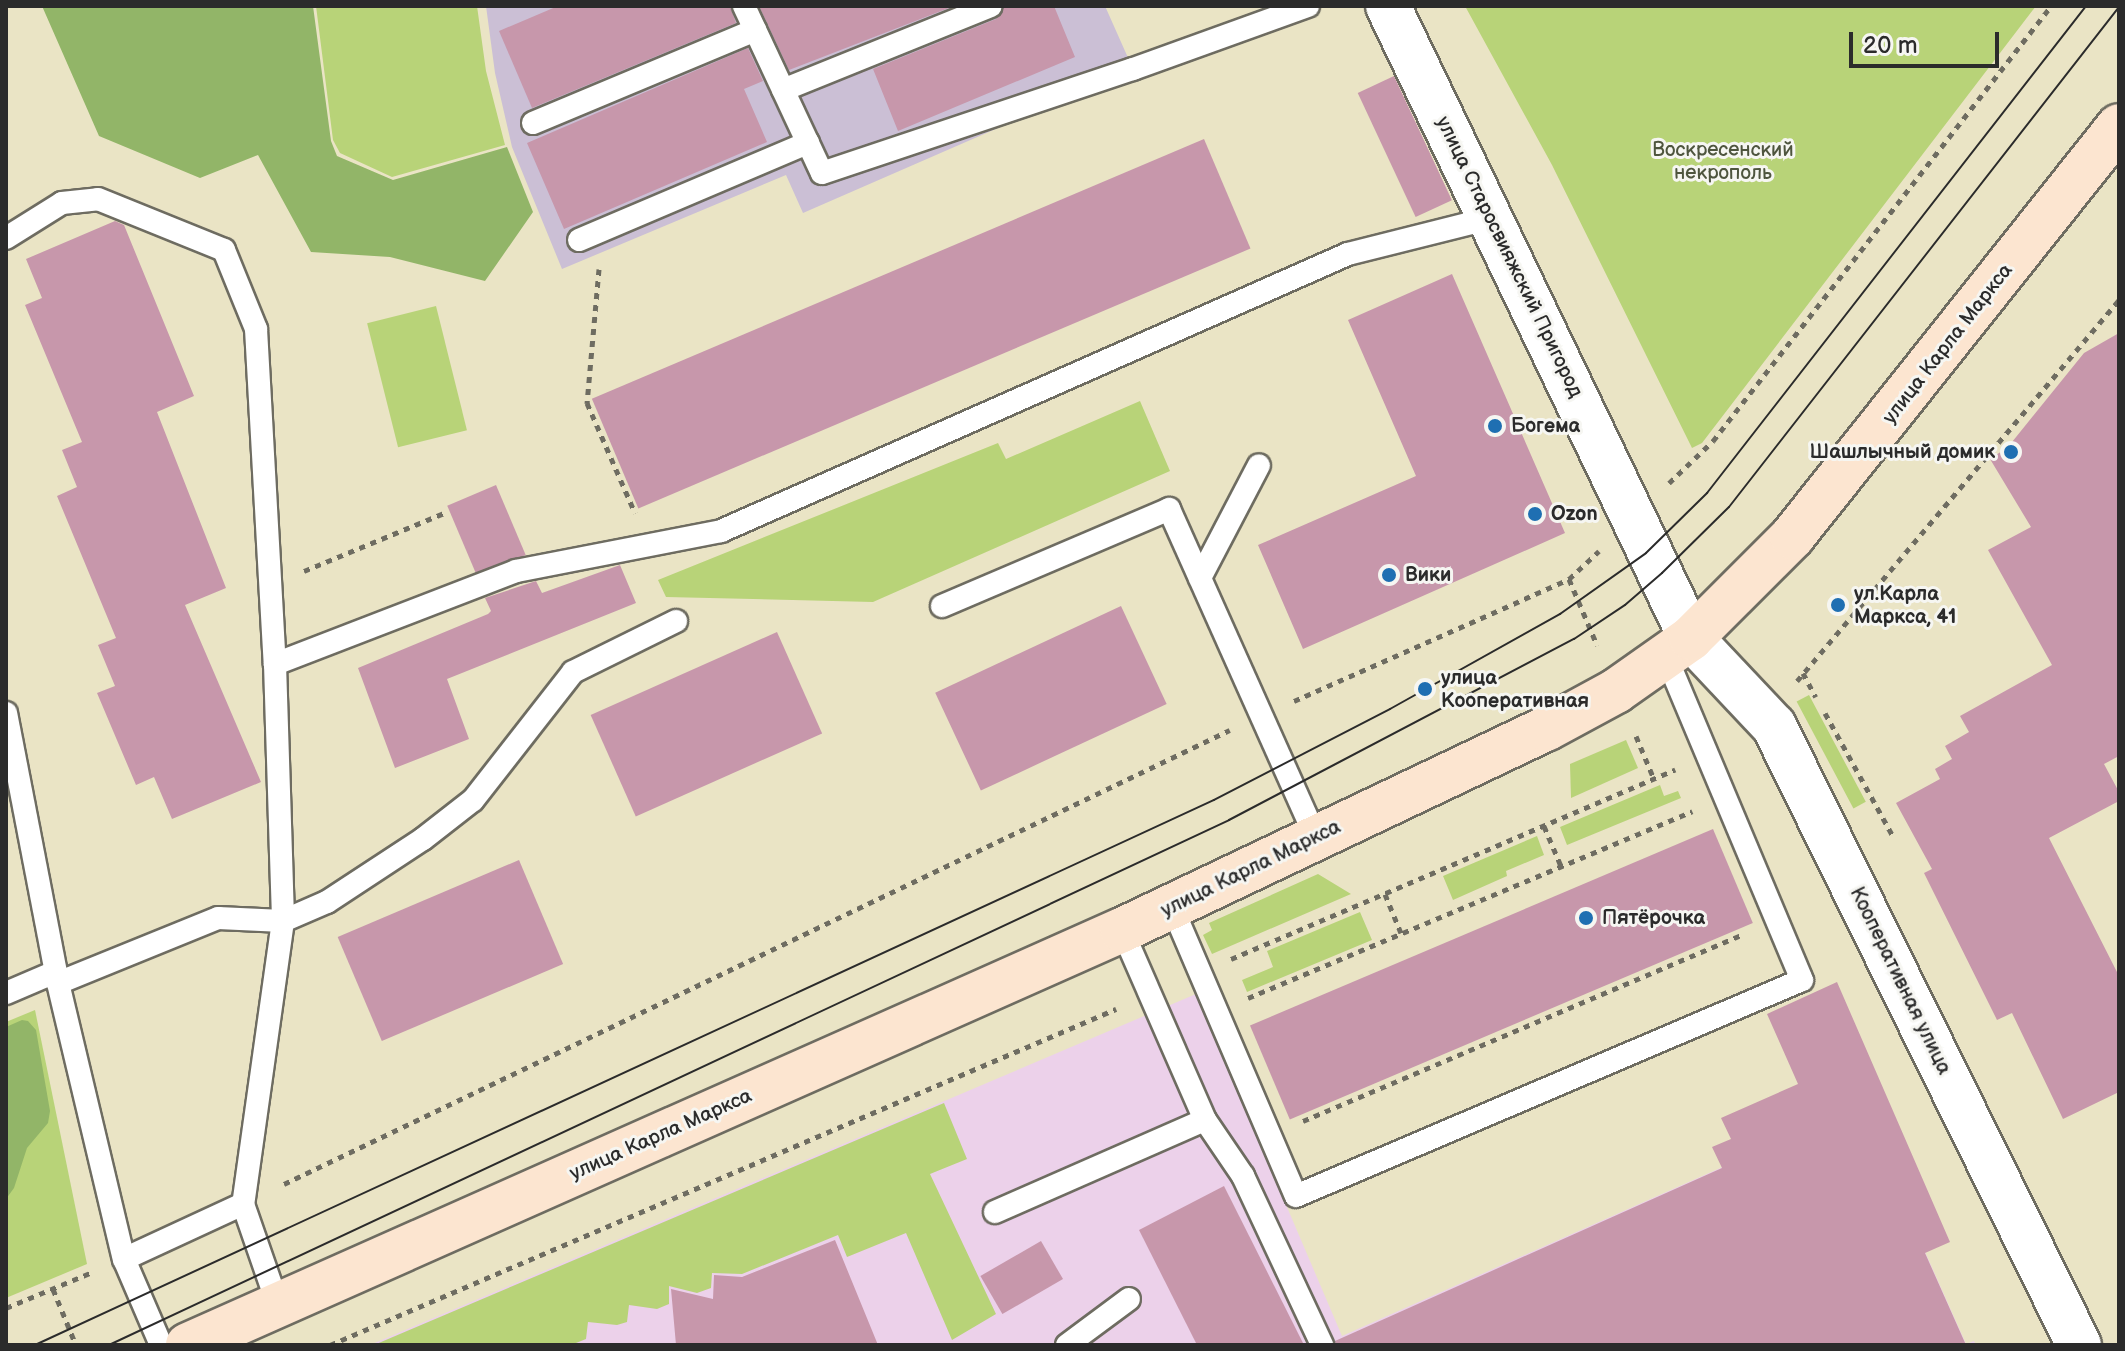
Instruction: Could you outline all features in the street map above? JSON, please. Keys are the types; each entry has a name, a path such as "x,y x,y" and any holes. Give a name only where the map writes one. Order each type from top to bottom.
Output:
{"main road":[{"name":"улица Карла Маркса","path":"188,1345 1122,930 1546,729 1616,691 1678,648 1792,537 2116,138"}],"street":[{"name":"улица Старосвияжский Пригород","path":"1388,6 1633,518 1678,648"},
{"name":"Кооперативная улица","path":"1678,648 1774,726 2079,1345"}],"lane":[{"path":"744,6 822,173 1133,69 1308,6"},
{"path":"783,90 991,6"},
{"path":"533,123 755,30"},
{"path":"584,237 808,143"},
{"path":"6,238 62,203 98,199 224,250 256,329 275,664 283,921 243,1204 278,1305"},
{"path":"275,664 516,571 721,531 1348,254 1491,218"},
{"path":"1200,578 1259,465"},
{"path":"942,606 1169,509 1316,837"},
{"path":"6,993 218,918 283,921 327,902 423,839 473,800 573,672 676,621"},
{"path":"1172,907 1296,1196 1802,980 1708,756 1678,648"},
{"path":"6,713 57,977 124,1259 161,1345"},
{"path":"1122,930 1205,1120 1243,1176 1322,1345"},
{"path":"995,1212 1205,1120"},
{"path":"124,1259 243,1204"},
{"path":"1067,1345 1129,1299"}],"path":[{"path":"243,1204 1262,715 1569,579 1713,441 2051,6"},
{"path":"584,237 600,260 587,403 649,545"},
{"path":"1766,718 2119,300"},
{"path":"270,585 444,513"},
{"path":"1569,579 1597,645"},
{"path":"1803,673 1893,836"},
{"path":"1633,730 1654,779"},
{"path":"1200,972 1708,756"},
{"path":"1217,1011 1726,796"},
{"path":"1544,826 1561,866"},
{"path":"1385,894 1401,933"},
{"path":"1270,1135 1777,919"},
{"path":"330,1345 1151,994"},
{"path":"6,1308 124,1259"},
{"path":"53,1289 76,1345"}],"shaded area":[{"path":"486,6 1105,6 1133,69 803,213 786,175 562,269 512,147 495,73"},
{"path":"1196,994 1342,1336 1860,1106 1966,1344 1974,1341 1976,1345 370,1345"}],"green space":[{"path":"42,6 313,6 331,141 337,156 393,180 507,147 533,212 485,281 390,257 311,252 258,155 200,178 99,136"},
{"path":"316,6 477,6 486,71 505,145 392,177 340,153 333,140"},
{"name":"Воскресенский некрополь","path":"1465,6 2036,6 1702,443 1692,448 1552,165"},
{"path":"436,306 467,430 398,447 367,323"},
{"path":"1140,401 1170,471 873,602 666,597 658,580 998,443 1006,459"},
{"path":"1809,695 1866,802 1853,808 1797,702"},
{"path":"1626,740 1638,768 1571,798 1570,764"},
{"path":"1660,785 1664,796 1678,791 1681,798 1567,845 1560,827"},
{"path":"1537,836 1544,855 1506,871 1507,876 1453,900 1443,876"},
{"path":"1318,874 1351,894 1212,954 1203,935 1212,930 1209,923"},
{"path":"1360,912 1372,940 1247,992 1242,980 1273,967 1267,951"},
{"path":"35,1010 87,1264 6,1298 6,1022"},
{"path":"22,1020 28,1021 36,1030 50,1111 48,1123 27,1148 14,1188 6,1199 6,1027"},
{"path":"944,1103 967,1159 930,1174 996,1314 952,1340 906,1233 847,1257 838,1235 742,1274 712,1273 711,1288 697,1293 669,1286 669,1304 657,1309 629,1305 627,1322 617,1325 588,1322 586,1339 571,1345 374,1345"}],"building":[{"path":"558,6 730,6 736,23 532,108 499,31"},
{"path":"759,6 954,6 789,70"},
{"path":"1005,6 1054,6 1075,57 898,131 873,69 996,19"},
{"path":"748,48 763,81 744,89 767,142 564,229 527,143"},
{"path":"1394,76 1452,200 1416,217 1358,93"},
{"path":"1204,139 1250,249 638,508 592,399"},
{"path":"115,221 124,225 194,396 157,412 226,588 185,605 261,782 172,819 154,777 136,785 97,693 115,686 98,645 116,638 57,496 77,487 62,450 82,442 25,305 42,298 26,259"},
{"path":"1452,274 1565,533 1303,649 1258,545 1416,476 1348,320"},
{"path":"2119,333 2119,756 2104,764 2119,792 2119,801 2049,838 2119,976 2119,1092 2063,1119 2012,1013 1997,1020 1924,873 1932,869 1896,803 1940,779 1935,769 1952,759 1945,746 1969,732 1960,716 2052,665 1988,550 2031,527 1990,459 2008,447 2084,353"},
{"path":"496,485 526,555 477,576 447,506"},
{"path":"620,565 636,603 447,679 469,739 395,768 358,668 488,614 491,611 485,598 536,581 542,593"},
{"path":"1121,606 1167,704 981,791 935,693"},
{"path":"777,632 822,733 636,816 591,715"},
{"path":"1713,829 1753,923 1290,1119 1250,1026"},
{"path":"519,860 563,964 382,1041 338,937"},
{"path":"1837,982 1950,1242 1925,1253 1966,1345 1336,1345 1335,1341 1722,1168 1712,1147 1731,1139 1721,1118 1798,1084 1767,1014"},
{"path":"1224,1186 1304,1345 1197,1345 1139,1230"},
{"path":"835,1240 878,1345 676,1345 671,1289 713,1299 714,1275 742,1277"},
{"path":"1041,1241 1063,1279 1002,1314 980,1276"}],"tram line":[{"path":"35,1345 1214,800 1390,709 1560,614 1646,553 1707,493 2086,6"},
{"path":"109,1345 1229,820 1574,639 1625,605 1729,507 2119,7"}],"place":[{"name":"Богема","path":"1495,426"},
{"name":"Шашлычный домик","path":"2011,452"},
{"name":"Ozon","path":"1535,514"},
{"name":"Вики","path":"1389,575"},
{"name":"ул.Карла Маркса, 41","path":"1838,605"},
{"name":"улица Кооперативная","path":"1425,689"},
{"name":"Пятёрочка","path":"1586,918"}]}
